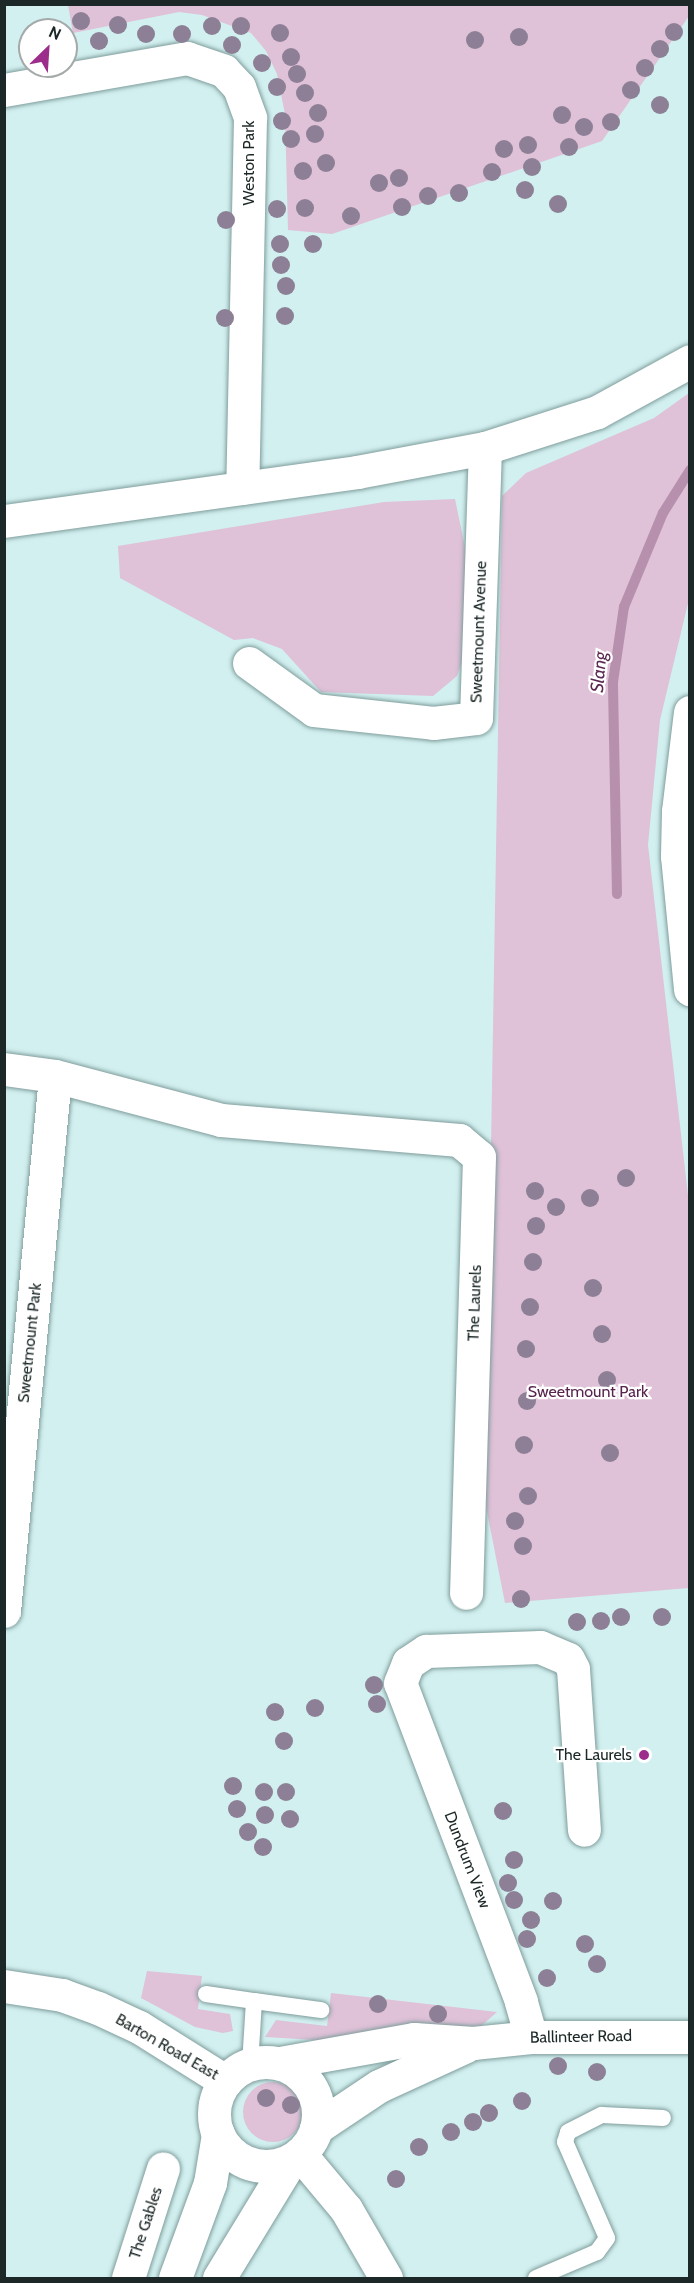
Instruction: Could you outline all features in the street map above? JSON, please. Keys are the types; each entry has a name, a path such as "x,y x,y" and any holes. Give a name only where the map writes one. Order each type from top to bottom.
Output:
{"street":[{"name":"Weston Park","path":"4,90 187,58 224,71 239,87 250,118 242,488"},
{"path":"4,521 242,488 485,447 597,412 690,361"},
{"name":"Sweetmount Avenue","path":"249,663 314,710 433,723 476,718 485,447"},
{"path":"690,712 678,811 678,856 690,989"},
{"path":"4,1068 55,1076"},
{"name":"The Laurels","path":"55,1076 221,1120 459,1140 479,1157 466,1593"},
{"name":"Sweetmount Park","path":"4,1611 7,1548 55,1076"},
{"name":"Dundrum View","path":"531,2037 521,2001 400,1683 408,1663 426,1651 540,1647 568,1659 573,1669 584,1830"},
{"name":"Barton Road East","path":"4,1986 62,1995 98,2008 139,2027 252,2069"},
{"name":"Ballinteer Road","path":"252,2069 414,2039 473,2043 531,2037 690,2037"},
{"name":"Ballinteer Road","path":"219,2278 302,2147 379,2086 473,2043"},
{"path":"175,2278 210,2183 218,2134 214,2109 252,2069 300,2075 312,2090 318,2113 302,2147 269,2166 251,2164 231,2152 218,2134"},
{"path":"302,2147 346,2208 386,2278"},
{"name":"The Gables","path":"128,2278 163,2168"}],"lane":[{"path":"206,1994 321,2010"},
{"path":"252,2069 254,2001"},
{"path":"536,2278 597,2252 607,2238 565,2142 568,2132 602,2115 663,2118"}],"green space":[{"path":"689,4 689,16 602,141 332,234 288,230 285,114 277,74 266,51 251,33 202,15 179,12 78,32 78,18 70,18 68,5"},
{"name":"Sweetmount Park","path":"689,393 689,599 660,720 648,845 690,1213 689,1588 505,1603 485,1502 502,496 526,473 654,418"},
{"path":"455,499 466,552 470,640 457,676 433,696 321,692 282,649 253,638 234,640 120,578 118,546 384,502"},
{"path":"147,1971 202,1976 198,2009 230,2014 233,2031 223,2033 195,2027 141,1998"},
{"path":"331,1993 497,2012 479,2028 333,2041 265,2037 276,2020 327,2026"},
{"path":"273,2082 285,2084 298,2095 303,2112 301,2124 290,2137 273,2142 261,2140 248,2129 243,2112 245,2100 256,2087"}],"waterway":[{"name":"Slang","path":"617,894 613,682 624,607 663,513 690,470"}],"place":[{"name":"The Laurels","path":"644,1755"}]}
